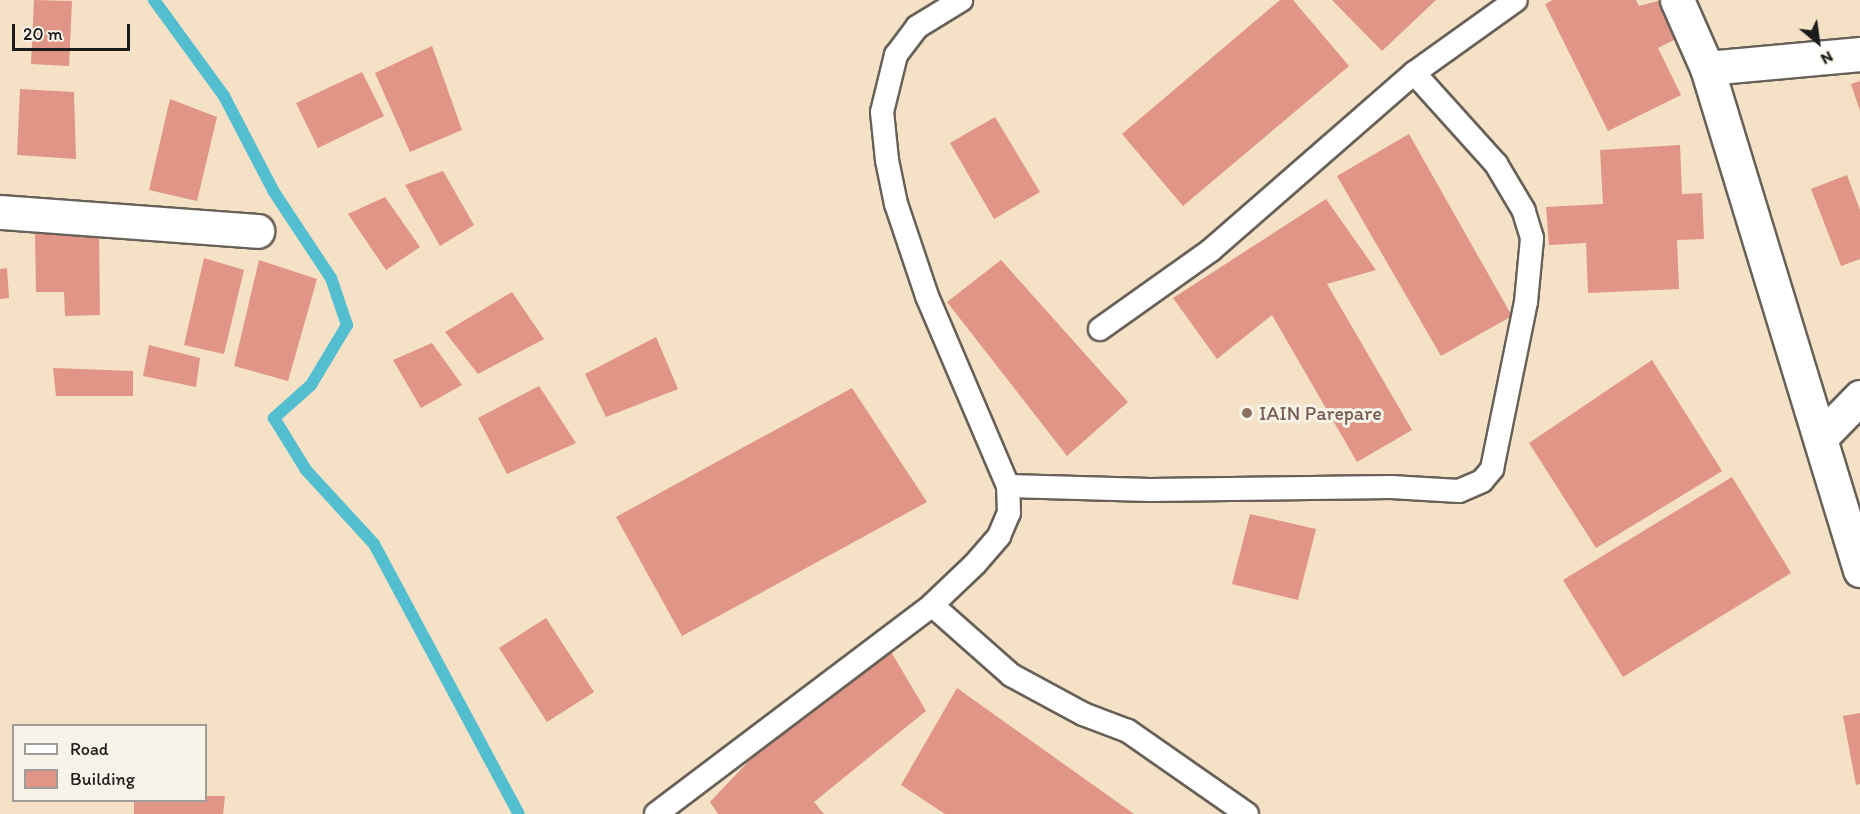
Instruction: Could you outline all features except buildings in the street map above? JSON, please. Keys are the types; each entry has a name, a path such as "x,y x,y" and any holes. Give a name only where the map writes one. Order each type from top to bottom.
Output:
{"street":[{"path":"1677,0 1707,68 1860,567"},
{"path":"1707,68 1860,54"},
{"path":"0,212 257,231"},
{"path":"1821,437 1860,397"}],"lane":[{"path":"656,814 768,728 833,683 932,605 999,536 1010,513 1008,486 927,296 896,204 886,160 882,112 896,55 917,27 961,0"},
{"path":"1100,330 1211,250 1414,73 1516,0"},
{"path":"1008,486 1150,490 1391,488 1460,492 1482,481 1492,469 1526,302 1532,238 1524,211 1496,164 1414,73"},
{"path":"932,605 1011,675 1083,714 1128,731 1247,814"}],"waterway":[{"path":"154,0 224,96 274,192 331,278 347,325 311,385 274,418 306,470 374,544 519,814"}],"place":[{"name":"IAIN Parepare","path":"1247,413"}]}
